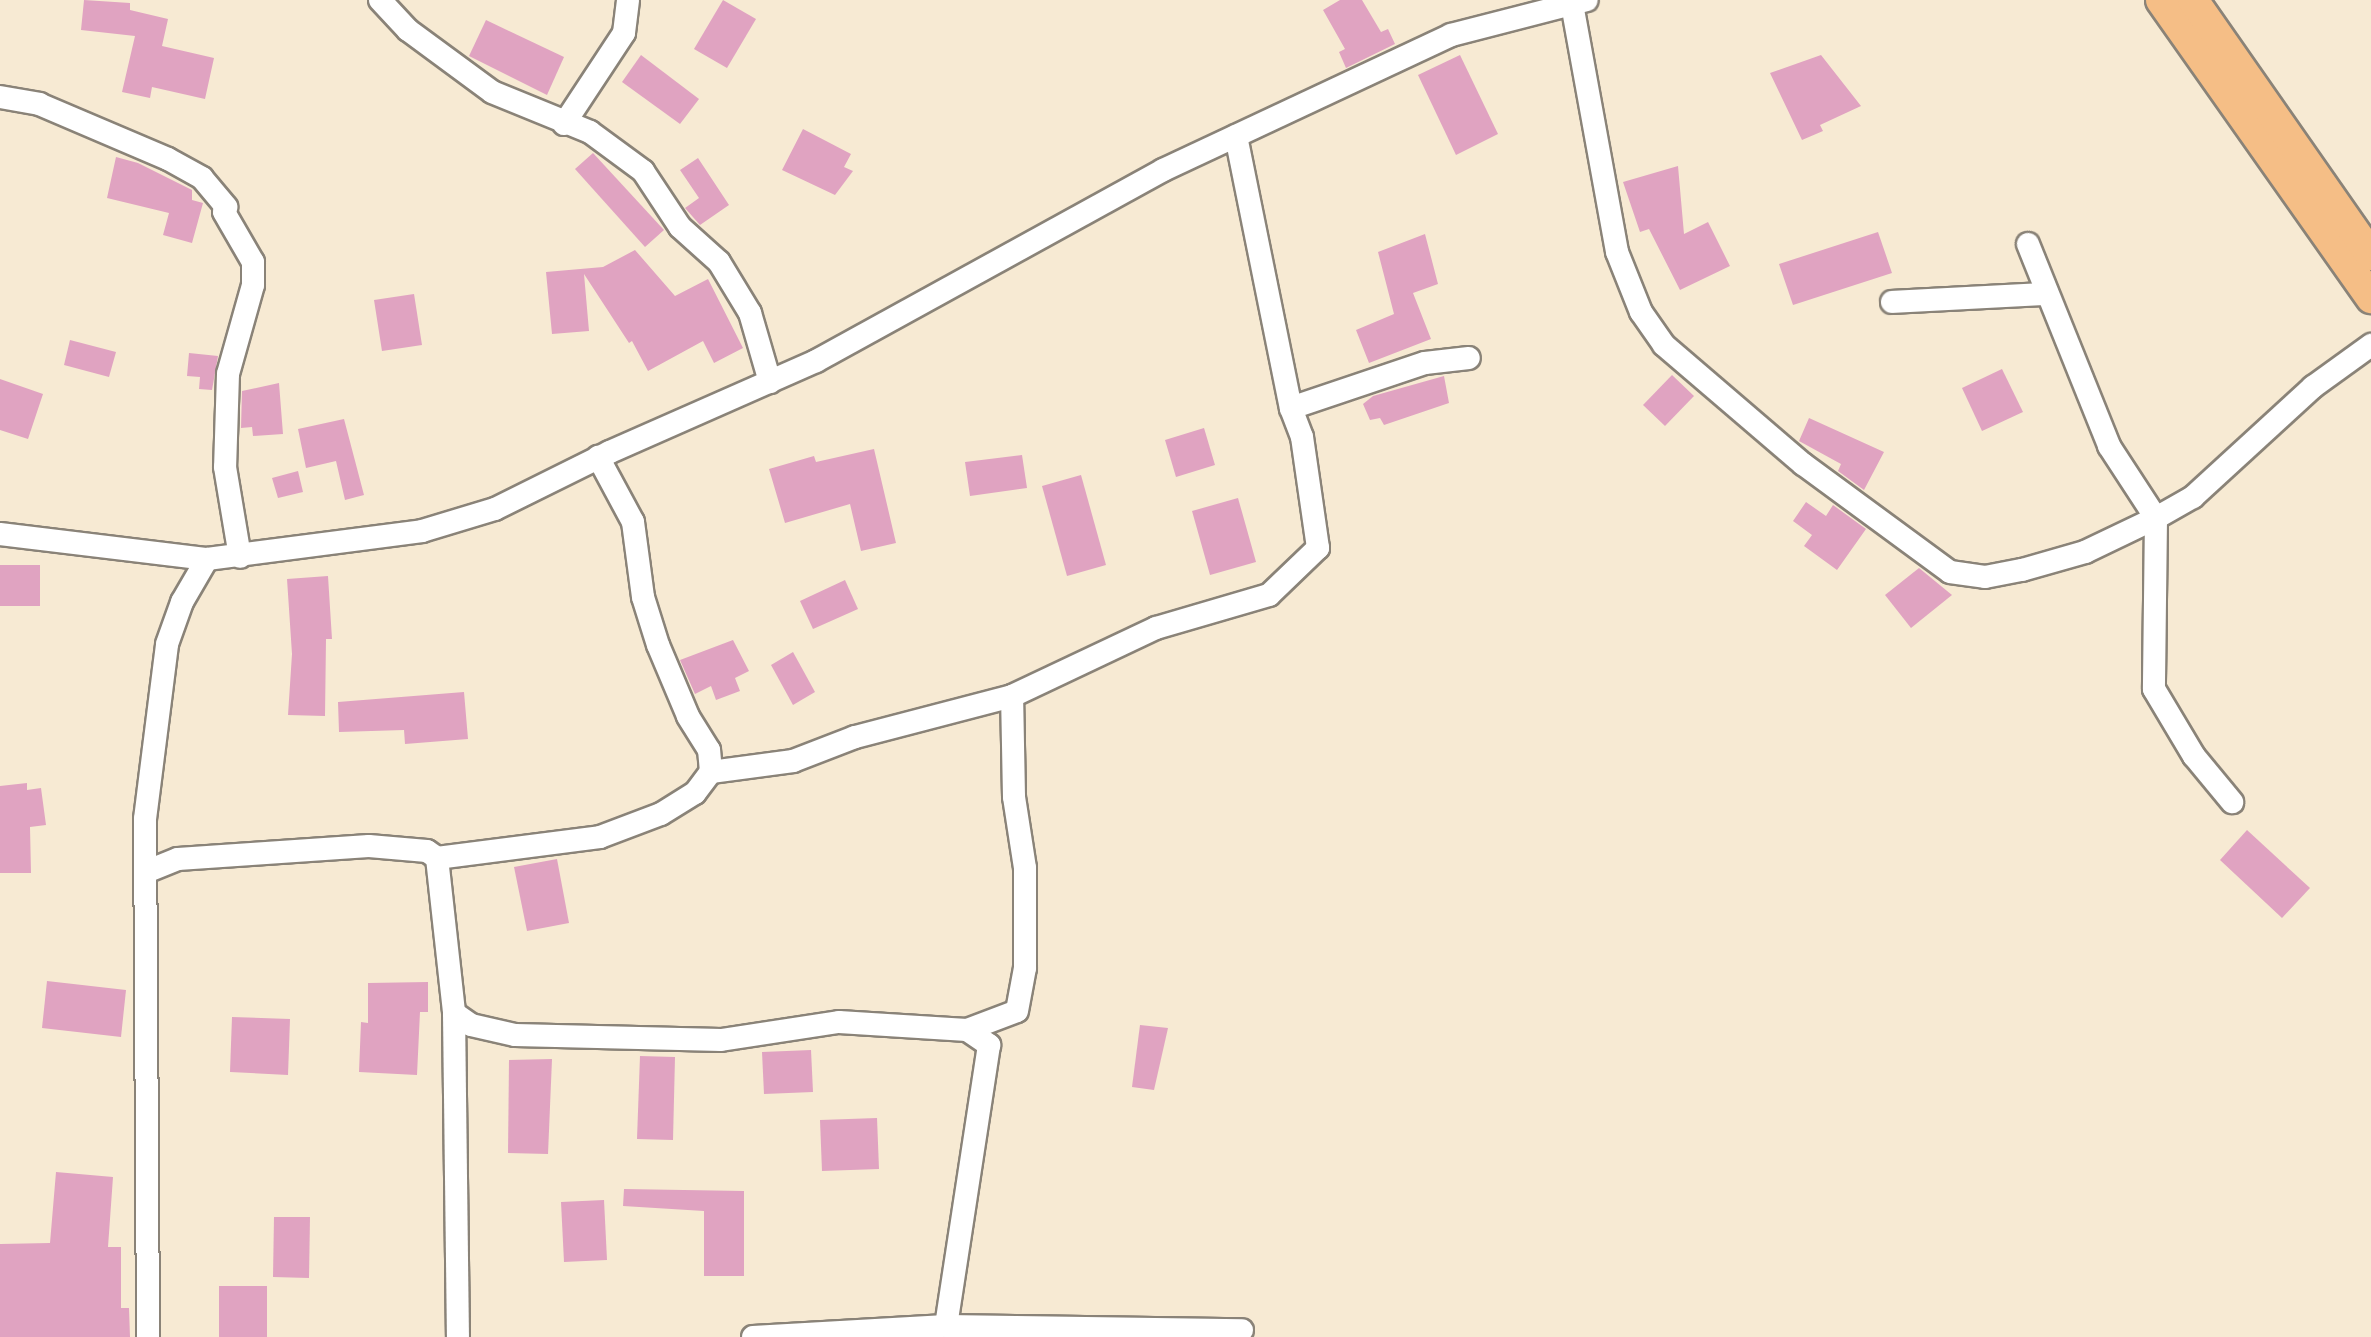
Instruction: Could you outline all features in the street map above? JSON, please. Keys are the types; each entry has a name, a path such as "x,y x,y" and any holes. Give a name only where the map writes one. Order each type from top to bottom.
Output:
{"main road":[{"path":"2162,0 2371,298"},
{"path":"2193,0 2371,255"}],"street":[{"path":"380,0 408,30 492,92 590,132 643,171 680,227 718,262 750,313 770,382"},
{"path":"564,124 624,33 628,0"},
{"path":"0,534 207,559 422,531 495,509 598,457 770,382 1163,170 1452,36 1542,4 1580,2 1616,252 1641,312 1664,345 1803,464 1950,572 1985,578 2022,570 2085,552 2156,518 2192,497 2314,387 2371,345"},
{"path":"0,98 39,104 168,159 202,178 226,207 224,212 253,262 254,286 228,374 225,467 240,556"},
{"path":"711,772 793,761 855,738 1012,696 1156,628 1269,595 1318,548 1302,437 1291,408 1236,136"},
{"path":"2028,244 2110,446 2156,518 2154,688 2194,756 2232,802"},
{"path":"1892,302 2047,294"},
{"path":"1291,408 1425,363 1470,358"},
{"path":"148,871 178,859 369,846 427,852 437,858 600,838 660,814 695,793 711,772 709,750 688,716 653,629 643,597 633,522 598,457"},
{"path":"148,1337 148,871 144,819 167,644 182,602 207,559"},
{"path":"454,1012 471,1025 515,1035 721,1040 838,1022 967,1030 1017,1011 1025,968 1025,868 1014,796 1012,696"},
{"path":"437,858 454,1012 458,1337"},
{"path":"946,1326 988,1046 967,1030"},
{"path":"753,1337 946,1326 1242,1330"}],"building":[{"path":"84,0 130,3 130,10 168,19 162,46 214,58 205,99 152,87 150,98 122,92 135,36 81,30"},
{"path":"723,0 756,19 727,68 694,49"},
{"path":"1340,0 1362,0 1381,32 1388,29 1395,44 1346,68 1339,52 1345,49 1323,10"},
{"path":"486,20 564,57 547,95 469,56"},
{"path":"641,55 699,99 680,124 622,82"},
{"path":"1460,55 1498,134 1456,155 1418,75"},
{"path":"1821,55 1861,106 1820,125 1823,131 1802,140 1770,73"},
{"path":"803,129 851,154 844,167 853,171 835,195 782,170"},
{"path":"593,153 664,230 645,247 575,169"},
{"path":"116,157 138,163 192,190 192,200 203,203 192,243 163,235 169,213 107,198"},
{"path":"698,158 729,205 700,225 685,208 699,198 680,170"},
{"path":"1678,166 1684,234 1708,222 1730,266 1680,290 1649,229 1640,232 1623,182"},
{"path":"1878,232 1892,273 1793,305 1779,264"},
{"path":"1425,234 1438,284 1413,293 1431,339 1369,363 1356,330 1394,314 1378,252"},
{"path":"635,250 675,296 708,279 743,348 714,363 703,341 648,371 632,341 629,343 584,274 589,331 552,334 546,272 603,267"},
{"path":"414,294 422,345 382,351 374,300"},
{"path":"70,340 116,352 109,377 64,365"},
{"path":"189,353 218,356 212,390 199,389 200,377 187,376"},
{"path":"2002,369 2023,412 1982,431 1962,388"},
{"path":"1672,375 1694,396 1665,426 1643,405"},
{"path":"1444,376 1449,403 1384,425 1380,418 1370,420 1363,404 1373,396"},
{"path":"0,379 43,394 28,439 0,430"},
{"path":"279,383 283,434 253,436 252,427 241,428 242,391"},
{"path":"1809,418 1884,452 1864,490 1838,471 1841,464 1799,441"},
{"path":"344,419 364,495 345,500 336,461 306,468 298,429"},
{"path":"1204,428 1215,465 1176,477 1165,440"},
{"path":"874,449 896,543 861,551 850,504 785,523 769,469 814,456 816,462"},
{"path":"1022,455 1027,488 970,496 965,462"},
{"path":"298,471 303,492 278,498 272,478"},
{"path":"1081,475 1106,565 1067,576 1042,486"},
{"path":"1238,498 1256,562 1210,575 1192,511"},
{"path":"1806,502 1826,516 1833,505 1866,529 1837,570 1804,546 1812,535 1793,521"},
{"path":"0,565 40,565 40,606 0,606"},
{"path":"1919,568 1952,595 1911,628 1885,595"},
{"path":"328,576 332,639 326,639 325,716 288,715 292,654 287,579"},
{"path":"845,580 858,609 813,629 800,601"},
{"path":"733,640 749,671 735,678 740,691 716,700 711,686 695,694 680,660"},
{"path":"793,652 815,692 793,705 771,665"},
{"path":"464,692 468,739 405,744 404,730 339,732 338,702"},
{"path":"27,783 27,790 41,788 46,825 30,827 31,873 0,873 0,786"},
{"path":"2247,830 2310,888 2282,918 2220,860"},
{"path":"557,859 569,923 527,931 514,867"},
{"path":"47,981 126,990 121,1037 42,1028"},
{"path":"428,982 428,1012 420,1012 417,1075 359,1072 361,1022 368,1023 368,983"},
{"path":"232,1017 290,1019 288,1075 230,1072"},
{"path":"1140,1025 1168,1028 1154,1090 1132,1087"},
{"path":"811,1050 813,1092 764,1094 762,1052"},
{"path":"640,1056 675,1057 673,1140 637,1139"},
{"path":"552,1059 548,1154 508,1153 509,1060"},
{"path":"877,1118 879,1169 822,1171 820,1120"},
{"path":"56,1172 113,1177 108,1247 121,1247 121,1308 129,1308 130,1337 0,1337 0,1244 50,1243"},
{"path":"624,1189 744,1191 744,1276 704,1276 704,1211 623,1206"},
{"path":"604,1200 607,1260 564,1262 561,1202"},
{"path":"274,1217 310,1217 309,1278 273,1277"},
{"path":"219,1286 267,1286 267,1337 219,1337"}]}
